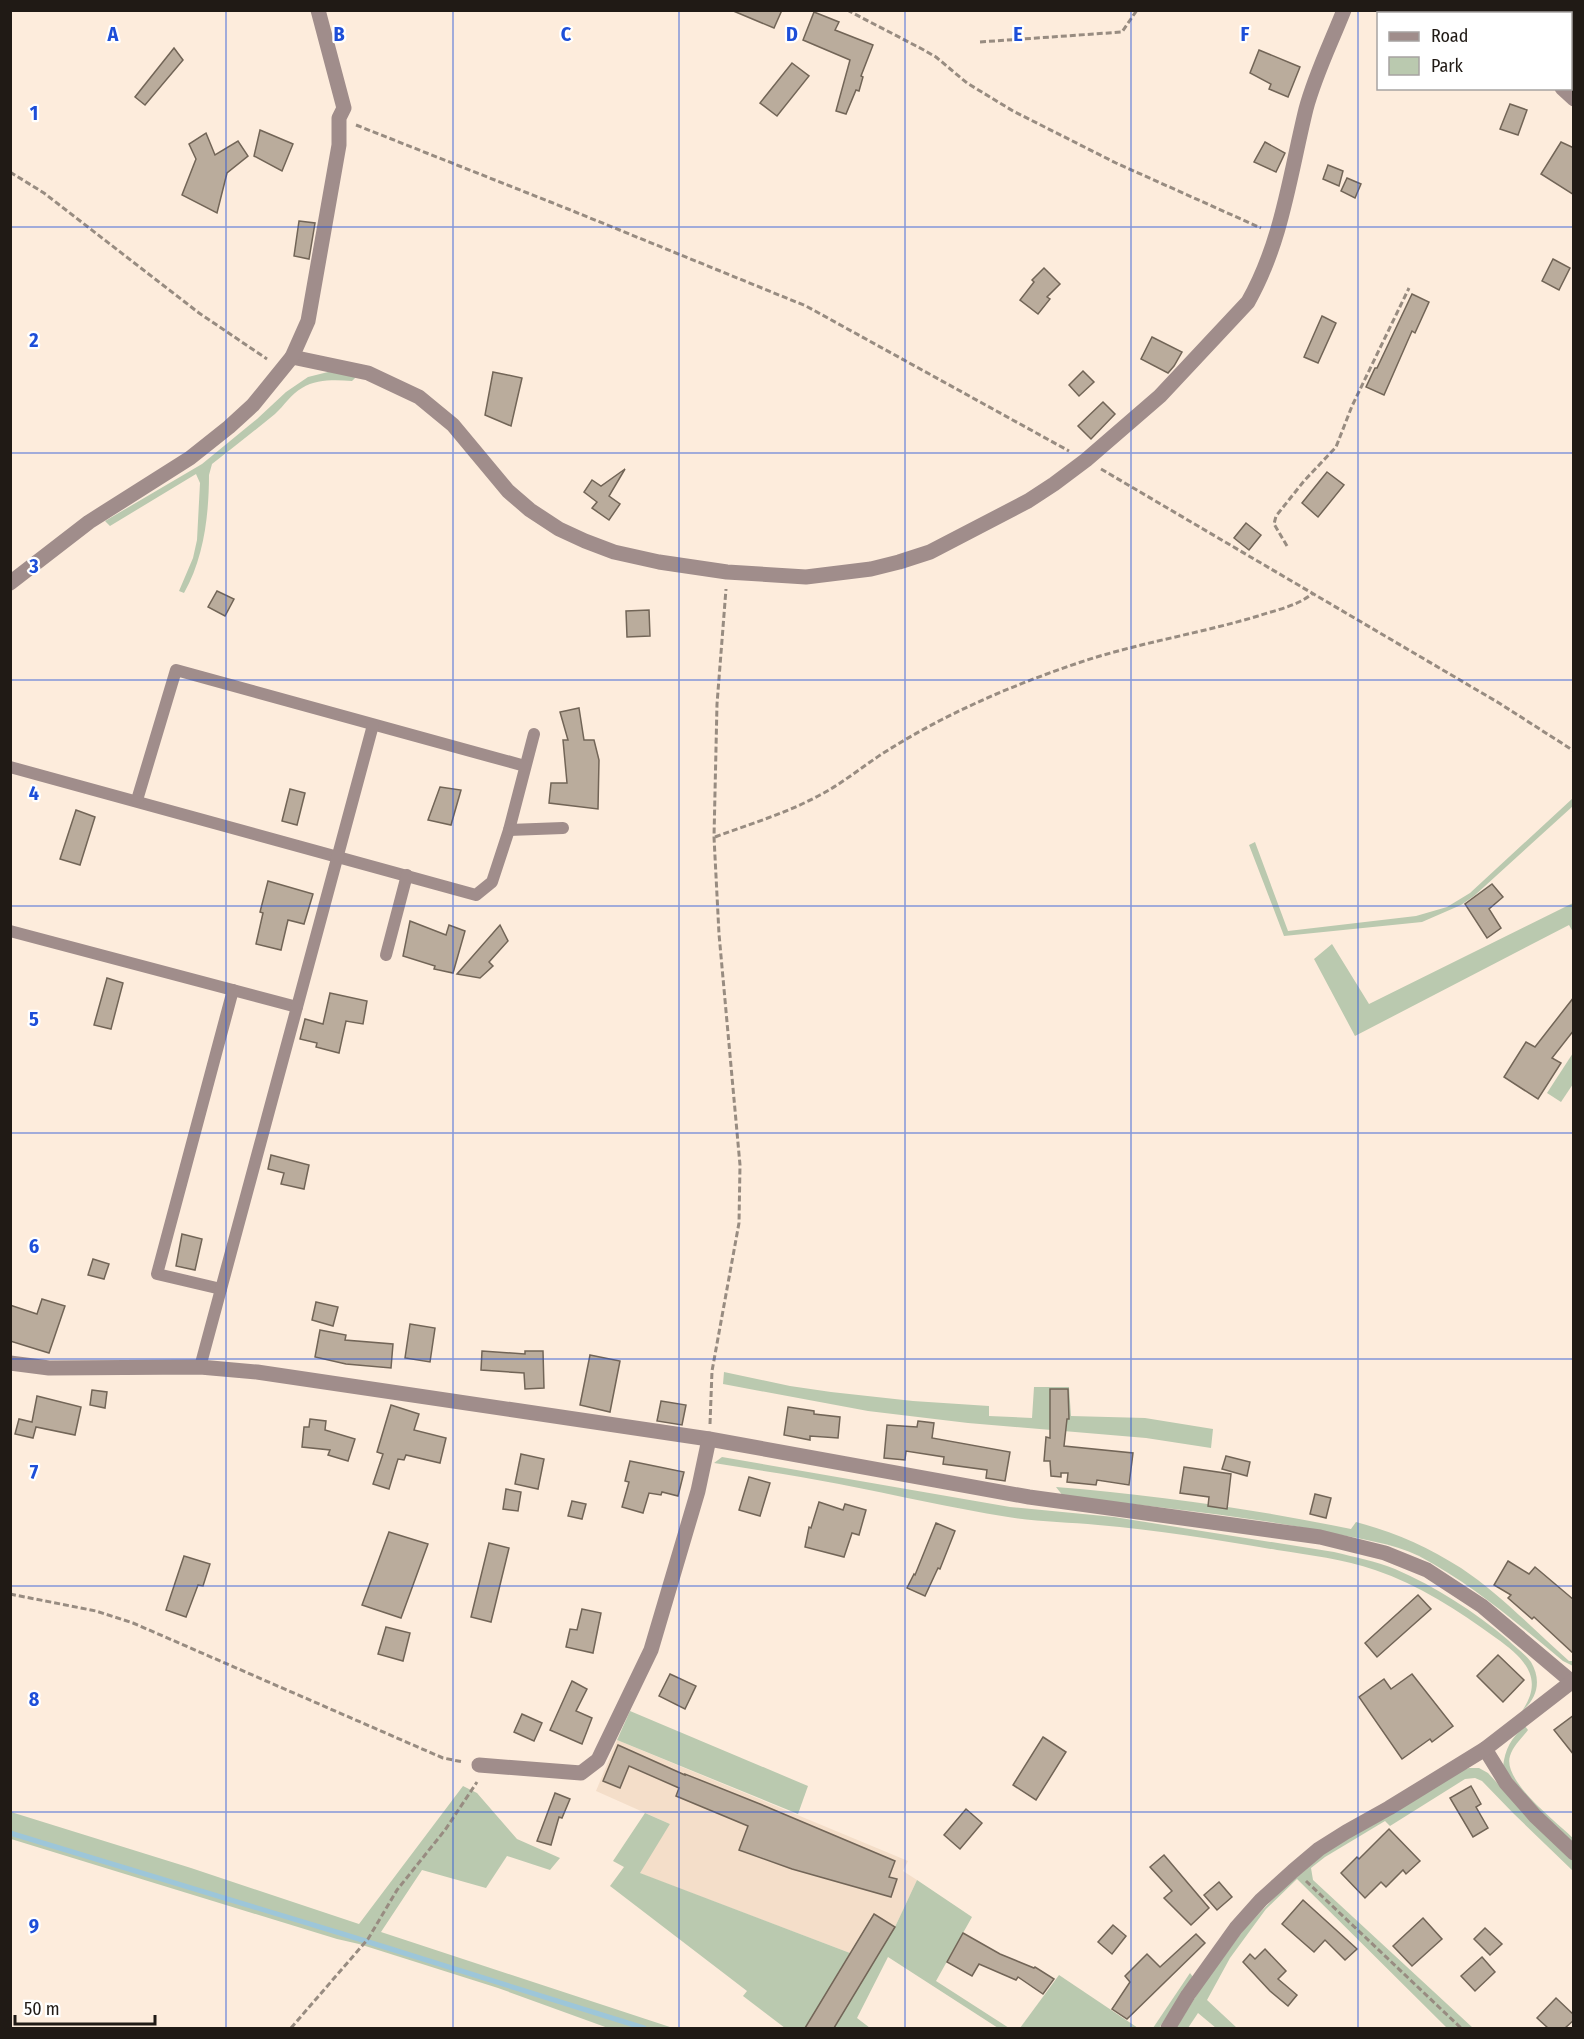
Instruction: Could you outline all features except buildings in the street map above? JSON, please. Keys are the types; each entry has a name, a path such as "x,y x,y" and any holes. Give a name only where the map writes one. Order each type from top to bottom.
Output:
{"street":[{"path":"10,582 89,522 190,458 229,427 253,405 292,357 308,321 339,145 339,118 344,108 318,10"},
{"path":"292,357 368,373 419,398 453,425 508,491 530,510 560,529 614,552 659,562 727,572 807,577 871,569 930,552 1028,501 1086,460 1160,396 1241,309 1256,287 1277,232 1307,107 1344,10"},
{"path":"10,1363 49,1368 200,1367 269,1374 709,1439 1029,1497 1320,1537 1385,1552 1426,1570 1482,1606 1573,1681 1485,1749 1346,1832 1319,1849 1300,1865 1261,1900 1236,1928 1188,1995 1168,2028"},
{"path":"484,1765 580,1773 597,1760 651,1650 698,1491 709,1439"},
{"path":"1485,1749 1506,1782 1535,1816 1574,1853"}],"lane":[{"path":"137,800 176,670 525,766"},
{"path":"200,1367 373,725"},
{"path":"10,767 477,895 492,882 509,830 534,734"},
{"path":"509,830 563,828"},
{"path":"386,955 407,875"},
{"path":"10,931 297,1007"},
{"path":"220,1289 157,1274 233,990"}],"path":[{"path":"847,10 936,57 968,83 1013,111 1116,164 1255,226 1277,232"},
{"path":"980,42 1122,32 1137,10"},
{"path":"339,118 806,306 1086,460 1499,703 1574,751"},
{"path":"10,172 44,192 200,313 267,359"},
{"path":"1287,546 1274,524 1276,516 1304,481 1336,447 1352,406 1409,288"},
{"path":"709,1439 712,1371 739,1223 740,1165 719,934 714,837 717,704 727,572"},
{"path":"714,837 765,819 821,795 904,741 987,697 1109,652 1229,625 1304,600 1312,594"},
{"path":"10,1594 96,1611 132,1623 443,1758 484,1765 445,1830 397,1890 368,1939 291,2028"},
{"path":"1300,1865 1306,1882 1461,2028"}],"shaded area":[{"path":"617,1740 908,1861 903,1871 917,1880 895,1927 834,2028 805,2028 850,1953 639,1873 670,1824 596,1791"}],"green space":[{"path":"336,370 358,375 352,381 333,380 302,388 294,393 275,414 212,464 201,551 184,593 179,591 193,558 197,540 200,483 196,474 110,526 105,521 202,464 286,392 308,377"},
{"path":"1573,798 1573,806 1474,896 1461,905 1422,922 1284,936 1249,845 1255,842 1288,931 1416,916 1447,907 1470,893"},
{"path":"1573,903 1573,932 1569,925 1355,1036 1314,959 1332,944 1369,1004"},
{"path":"1573,1053 1573,1084 1561,1102 1547,1093"},
{"path":"724,1372 831,1392 989,1406 989,1416 1032,1418 1034,1387 1069,1387 1071,1416 1145,1418 1213,1429 1211,1448 1146,1438 968,1423 868,1411 723,1384"},
{"path":"722,1457 1010,1507 1114,1517 1334,1552 1373,1561 1395,1569 1440,1592 1495,1629 1531,1662 1536,1676 1536,1689 1531,1701 1522,1711 1529,1699 1532,1688 1531,1679 1523,1661 1515,1653 1438,1599 1407,1583 1363,1566 1165,1532 1030,1520 987,1513 824,1481 714,1463"},
{"path":"1056,1487 1204,1504 1351,1529 1356,1522 1384,1530 1436,1553 1475,1578 1569,1661 1573,1661 1573,1666 1563,1661 1494,1605 1457,1579 1419,1556 1398,1548 1364,1539 1265,1521 1063,1496"},
{"path":"630,1711 808,1786 798,1814 617,1740"},
{"path":"1525,1726 1528,1730 1515,1745 1510,1756 1510,1766 1514,1777 1532,1800 1573,1838 1573,1846 1535,1808 1503,1767 1510,1744"},
{"path":"1479,1768 1488,1773 1573,1861 1573,1871 1482,1781 1475,1778 1465,1779 1390,1826 1385,1821 1311,1868 1313,1880 1473,2028 1447,2028 1297,1879 1266,1909 1230,1958 1207,2000 1237,2028 1216,2028 1198,2013 1188,2028 1176,2028 1203,1985 1245,1928 1284,1888 1326,1852 1460,1771"},
{"path":"463,1786 477,1793 517,1839 560,1858 550,1870 507,1856 486,1888 422,1870 381,1932 673,2028 608,2028 498,1988 11,1839 11,1812 191,1868 359,1924"},
{"path":"645,1813 670,1824 640,1873 850,1953 805,2028 785,2028 743,1996 747,1991 610,1886 624,1867 613,1861"},
{"path":"917,1880 972,1917 936,1981 1009,2028 998,2028 888,1957 857,2018 870,2028 834,2028 895,1927"},
{"path":"1190,1973 1193,1977 1159,2028 1153,2028"},
{"path":"1059,1975 1138,2028 1020,2028"}],"waterway":[{"path":"10,1833 644,2028"}]}
